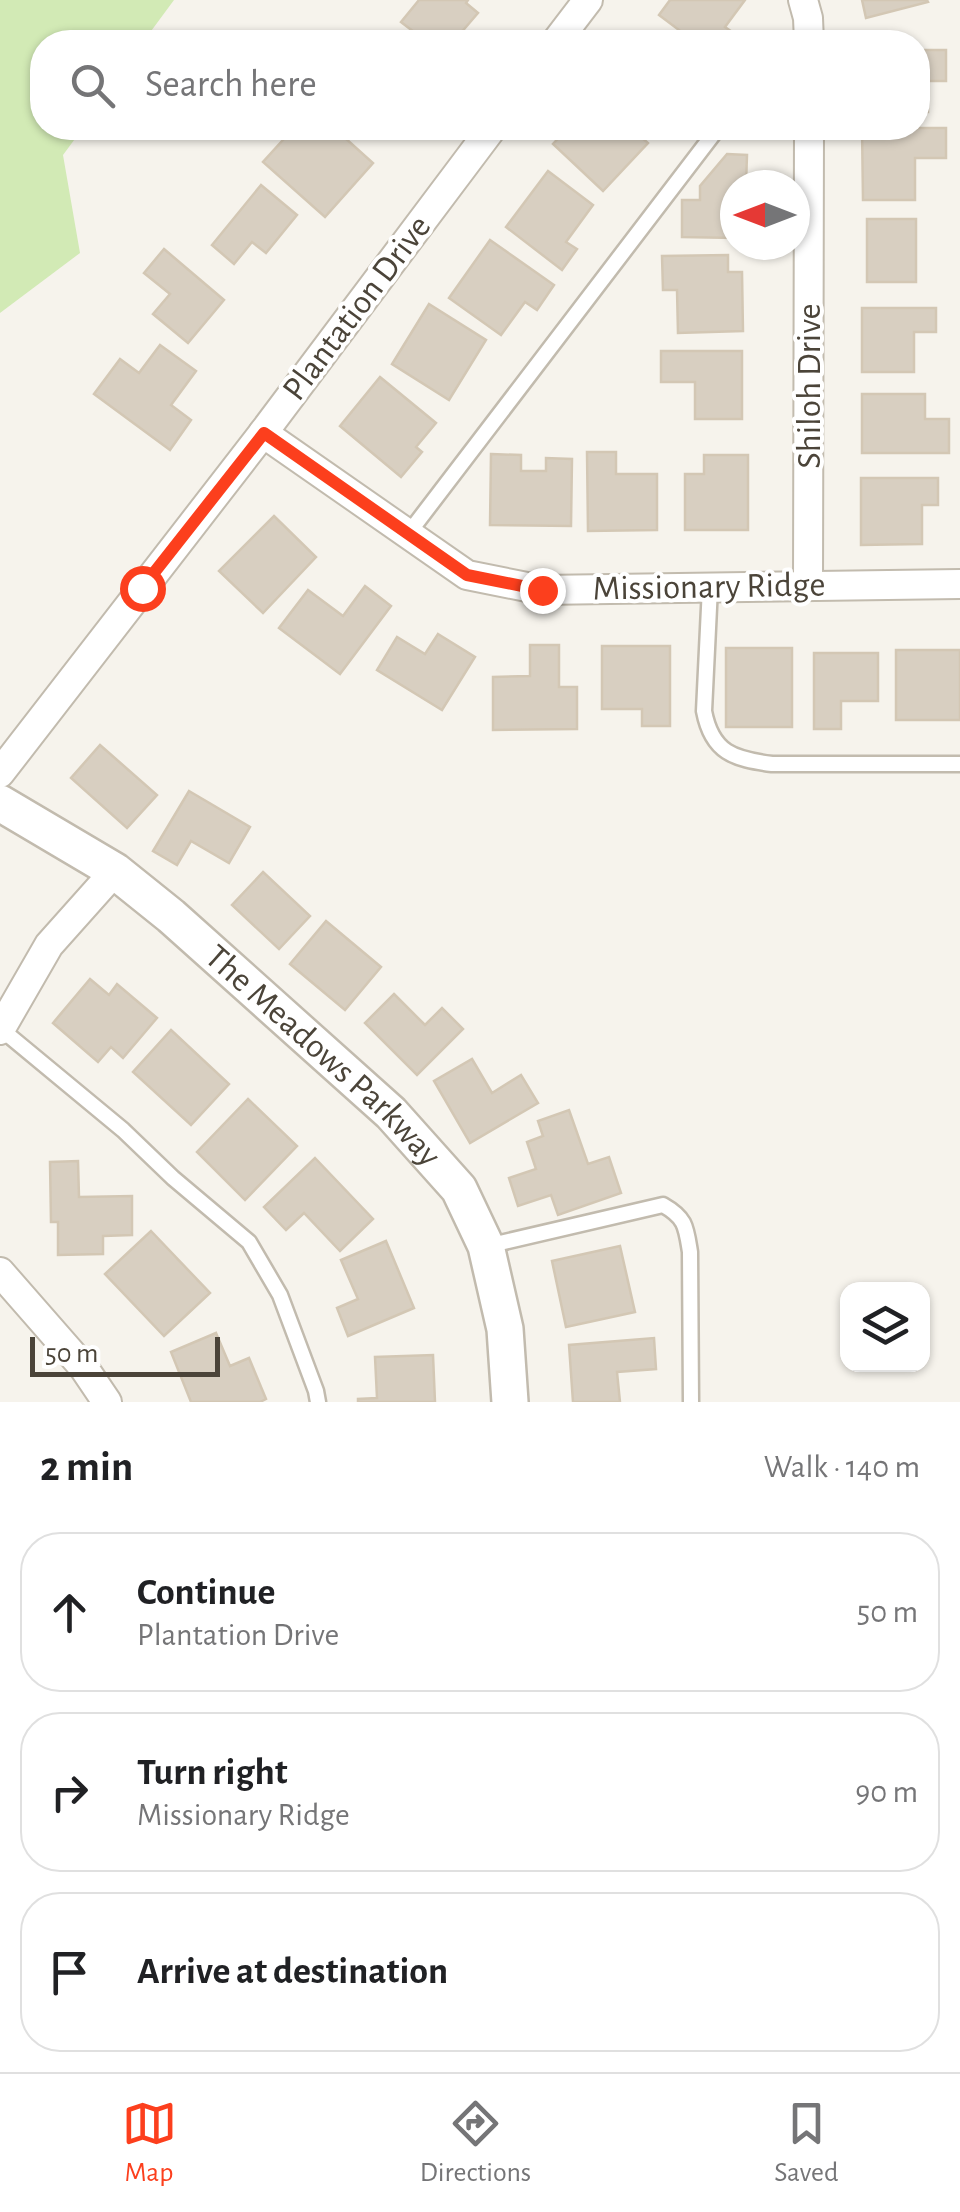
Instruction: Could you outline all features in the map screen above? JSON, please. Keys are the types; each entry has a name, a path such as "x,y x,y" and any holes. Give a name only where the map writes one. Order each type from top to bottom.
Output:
{"street":[{"path":"565,30 588,0"},
{"path":"803,0 808,30"},
{"name":"Plantation Drive","path":"0,774 264,433 483,140"},
{"name":"Shiloh Drive","path":"808,586 809,140"},
{"name":"Missionary Ridge","path":"264,433 467,575 542,590 960,584"},
{"name":"The Meadows Parkway","path":"0,803 115,871 171,916 391,1113 459,1189 486,1246 504,1329 510,1402"},
{"path":"0,1029 49,945 115,871"},
{"path":"0,1272 84,1368 106,1402"}],"lane":[{"path":"408,534 709,140"},
{"path":"710,587 704,711 714,740 728,754 772,764 960,764"},
{"path":"0,1029 123,1130 249,1242 280,1295 318,1402"},
{"path":"486,1246 663,1204 677,1213 686,1230 690,1252 691,1402"}],"green space":[{"path":"0,0 174,0 152,30 30,30 30,140 74,140 63,155 80,253 0,313"}],"building":[{"path":"419,0 468,0 466,3 478,13 463,30 411,30 401,22"},
{"path":"670,0 745,0 725,27 729,30 679,30 659,15"},
{"path":"862,0 927,0 928,2 866,18"},
{"path":"930,50 946,50 946,81 930,81"},
{"path":"930,128 946,128 946,158 915,158 915,200 863,200 862,140 930,140"},
{"path":"283,140 347,140 373,163 325,217 263,162"},
{"path":"557,140 648,143 603,191 553,144"},
{"path":"727,154 747,155 746,170 720,170 720,238 682,237 682,200 700,200 700,186"},
{"path":"548,171 593,205 566,242 577,249 562,270 506,227"},
{"path":"261,185 297,215 266,253 252,242 234,264 212,245"},
{"path":"867,219 916,219 916,282 867,282"},
{"path":"490,240 554,285 537,310 525,302 501,335 449,298"},
{"path":"164,249 224,300 188,343 153,314 170,294 144,273"},
{"path":"720,255 720,260 728,260 728,272 742,272 743,331 678,333 677,290 663,290 662,256"},
{"path":"429,304 486,340 449,400 392,364"},
{"path":"862,308 936,308 936,332 914,332 914,372 862,372"},
{"path":"160,345 196,371 171,405 191,420 170,450 94,394 120,359 139,373"},
{"path":"661,351 742,351 742,419 695,419 695,382 661,382"},
{"path":"380,377 436,423 416,447 422,452 401,477 340,426"},
{"path":"862,394 925,394 925,419 949,419 949,453 862,453"},
{"path":"587,452 616,452 616,474 657,474 657,530 588,531"},
{"path":"491,454 521,455 521,471 546,471 546,458 572,459 571,526 490,525"},
{"path":"704,455 748,455 748,530 685,530 685,474 704,474"},
{"path":"861,478 938,478 938,505 922,505 922,544 861,545"},
{"path":"274,516 316,557 263,613 219,571"},
{"path":"365,586 391,606 340,674 279,628 308,590 343,616"},
{"path":"438,634 475,657 442,710 377,670 397,637 425,654"},
{"path":"530,645 559,645 559,687 577,687 577,729 493,730 493,677 530,676"},
{"path":"602,646 670,646 670,726 642,726 642,709 602,709"},
{"path":"726,648 792,648 792,727 726,727"},
{"path":"896,650 960,650 960,720 896,720"},
{"path":"814,653 878,653 878,701 841,701 841,729 814,729"},
{"path":"100,745 157,795 127,828 71,778"},
{"path":"189,791 250,827 229,863 191,841 177,865 153,851"},
{"path":"263,872 310,916 279,949 232,905"},
{"path":"326,921 381,967 345,1010 290,964"},
{"path":"90,979 109,995 117,984 157,1018 123,1058 111,1047 98,1062 53,1023"},
{"path":"394,994 425,1025 442,1008 463,1029 417,1075 365,1023"},
{"path":"171,1030 229,1084 191,1125 133,1072"},
{"path":"472,1059 492,1093 521,1075 538,1103 470,1143 434,1081"},
{"path":"248,1099 297,1146 245,1200 197,1152"},
{"path":"569,1110 588,1164 609,1157 621,1193 558,1215 551,1195 518,1206 509,1178 536,1169 527,1142 543,1136 538,1121"},
{"path":"315,1158 373,1219 340,1251 304,1213 286,1230 264,1207"},
{"path":"78,1161 79,1197 132,1196 132,1235 103,1236 103,1254 58,1255 58,1222 51,1222 50,1162"},
{"path":"151,1231 210,1293 164,1336 105,1274"},
{"path":"386,1241 414,1308 348,1336 337,1308 358,1299 341,1260"},
{"path":"620,1246 635,1312 566,1327 552,1261"},
{"path":"216,1333 230,1366 249,1358 266,1399 191,1402 171,1352"},
{"path":"654,1338 656,1369 617,1372 620,1402 573,1402 569,1345"},
{"path":"433,1355 435,1402 358,1402 377,1398 375,1357"}],"route":[{"path":"142,588 264,433 467,575 542,590"}]}
